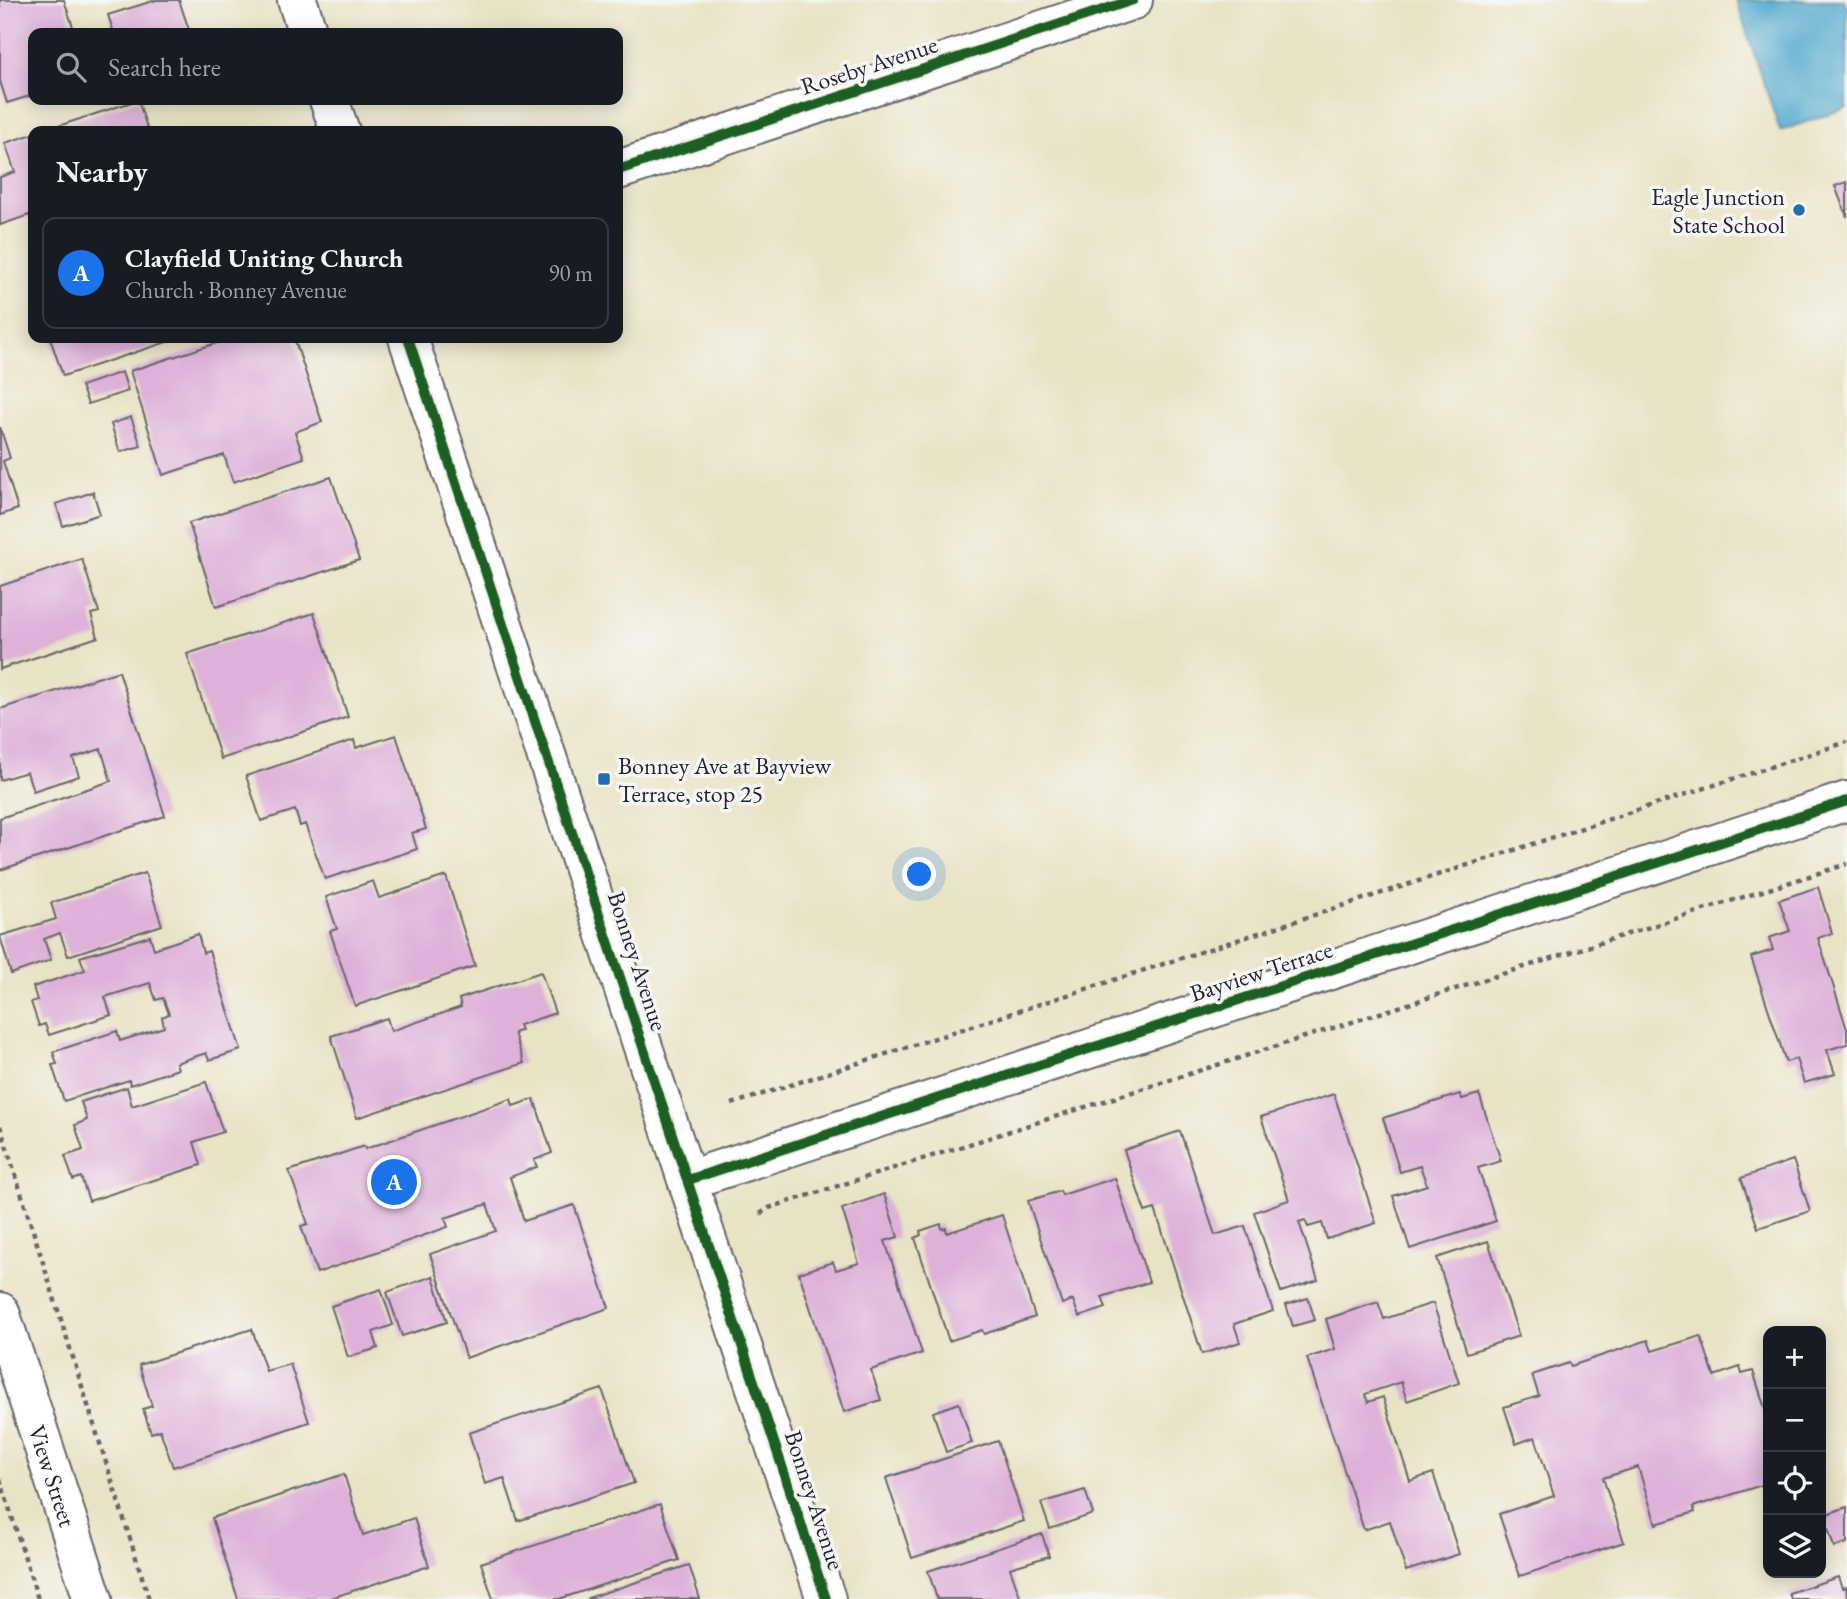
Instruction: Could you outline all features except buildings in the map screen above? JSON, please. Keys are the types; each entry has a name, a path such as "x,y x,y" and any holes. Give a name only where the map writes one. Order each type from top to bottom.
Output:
{"street":[{"path":"297,0 306,28"},
{"name":"Roseby Avenue","path":"623,168 1133,0"},
{"path":"332,105 338,126"},
{"name":"Bonney Avenue","path":"410,343 826,1599"},
{"name":"Bayview Terrace","path":"688,1180 1847,801"},
{"name":"View Street","path":"0,1312 93,1599"}],"path":[{"path":"732,1104 1847,742"},
{"path":"760,1214 769,1208 1847,863"},
{"path":"0,1126 149,1599"},
{"path":"0,1479 38,1599"}],"water":[{"path":"1736,0 1844,0 1847,9 1847,108 1780,131"}],"cycle path":[{"path":"623,168 1133,0"},
{"path":"410,343 826,1599"},
{"path":"688,1180 1847,801"}],"place":[{"name":"Eagle Junction State School","path":"1799,210"},
{"name":"Bonney Ave at Bayview Terrace, stop 25","path":"604,779"},
{"name":"Clayfield Uniting Church","path":"394,1182"}]}
